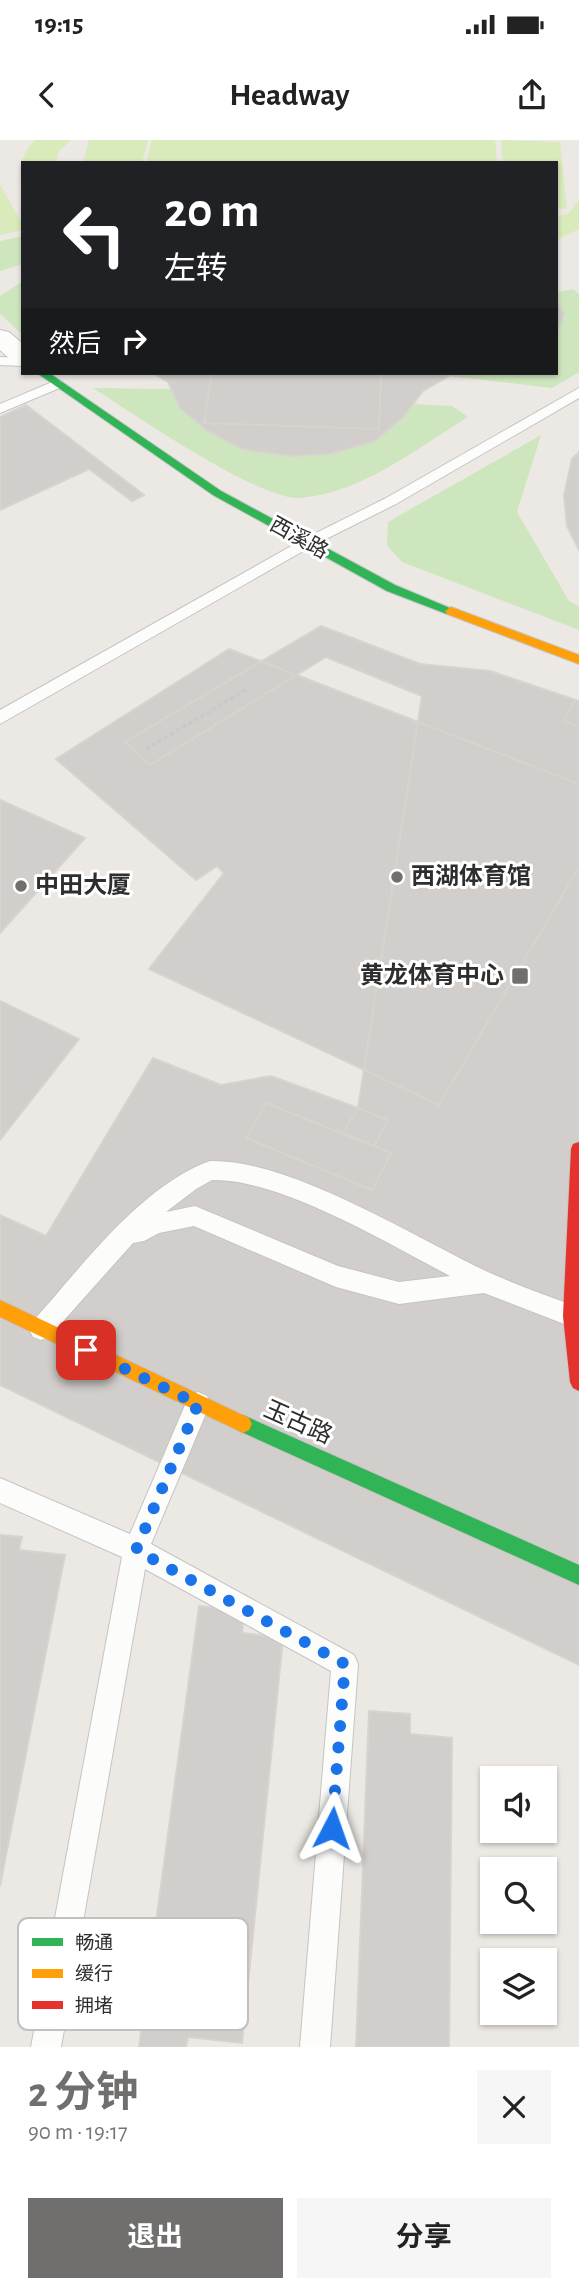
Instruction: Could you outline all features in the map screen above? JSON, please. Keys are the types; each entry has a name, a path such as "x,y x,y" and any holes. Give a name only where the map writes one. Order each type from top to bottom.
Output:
{"street":[{"path":"0,337 21,358"},
{"name":"西溪路","path":"45,375 217,493 391,588 579,660"},
{"path":"579,1149 572,1316 579,1382"},
{"name":"玉古路","path":"0,1308 198,1404 579,1575"}],"lane":[{"path":"0,361 21,360"},
{"path":"0,409 57,384"},
{"path":"0,718 307,543 391,501 579,392"},
{"path":"41,1329 167,1196 212,1170 235,1171 281,1182 486,1282 572,1316"},
{"path":"119,1244 155,1224 195,1216 336,1276 400,1293 486,1282"},
{"path":"69,1918 136,1550 198,1404"},
{"path":"0,1490 136,1550 345,1664 314,2047"}],"path":[{"path":"146,749 247,689"}],"green space":[{"path":"35,140 71,140 59,151 56,161 23,161 26,151"},
{"path":"89,140 148,140 143,161 84,161"},
{"path":"152,140 495,140 497,161 147,161"},
{"path":"501,140 560,142 567,209 558,209 558,161 503,161"},
{"path":"0,185 21,222 21,230 0,235"},
{"path":"579,199 579,229 558,240 558,217 570,212"},
{"path":"21,236 21,265 0,271 0,241"},
{"path":"21,282 21,333 0,314 0,296"},
{"path":"573,289 579,294 579,372 552,388 449,376 558,375 558,334 564,313 558,302 558,292"},
{"path":"93,388 171,389 180,408 206,430 242,449 292,456 329,454 413,404 452,406 468,417 367,479 345,488 300,498 281,495 256,486 227,471"},
{"path":"541,435 517,512 569,601 579,606 579,630 402,562 387,545 388,522"}],"building":[{"path":"558,303 564,313 558,331"},
{"path":"156,375 451,375 423,391 403,417 375,441 329,454 292,456 242,449 206,430 180,408 168,382"},
{"path":"212,375 381,375 379,429 204,423"},
{"path":"26,405 144,495 132,501 89,469 0,510 0,417"},
{"path":"579,452 579,550 567,526 564,495 572,459"},
{"name":"黄龙体育中心","path":"321,626 420,664 490,671 579,701 579,1665 0,1385 0,1215 46,1236 153,1058 221,1085 271,1076 358,1108 422,696 326,657 150,765 125,742"},
{"name":"西湖体育馆","path":"229,649 579,784 579,867 439,1105 149,969 224,873 217,866 196,880 56,759"},
{"path":"576,700 579,701 579,727 563,721"},
{"name":"中田大厦","path":"0,800 85,838 0,933"},
{"path":"0,1001 79,1039 0,1140"},
{"path":"266,1103 391,1153 372,1190 246,1138"},
{"path":"358,1108 388,1120 374,1146 343,1133"},
{"path":"0,1535 22,1537 19,1550 65,1555 0,1886"},
{"path":"199,1606 245,1611 242,1633 283,1638 248,1984 248,1918 157,1918"},
{"path":"369,1711 410,1714 410,1734 452,1738 449,2047 356,2047"},
{"path":"141,2030 243,2030 242,2043 188,2037 186,2047 139,2047"}],"traffic: fast":[{"path":"45,375 217,493 391,588 451,611"},
{"path":"243,1424 579,1575"}],"traffic: slow":[{"path":"451,611 579,660"},
{"path":"0,1308 243,1424"}],"traffic: jam":[{"path":"579,1149 572,1316 579,1382"}],"place":[{"name":"西湖体育馆","path":"397,877"},
{"name":"中田大厦","path":"21,886"},
{"name":"黄龙体育中心","path":"520,976"}],"route":[{"path":"86,1350 198,1404 136,1550 345,1664 332,1828"}]}
